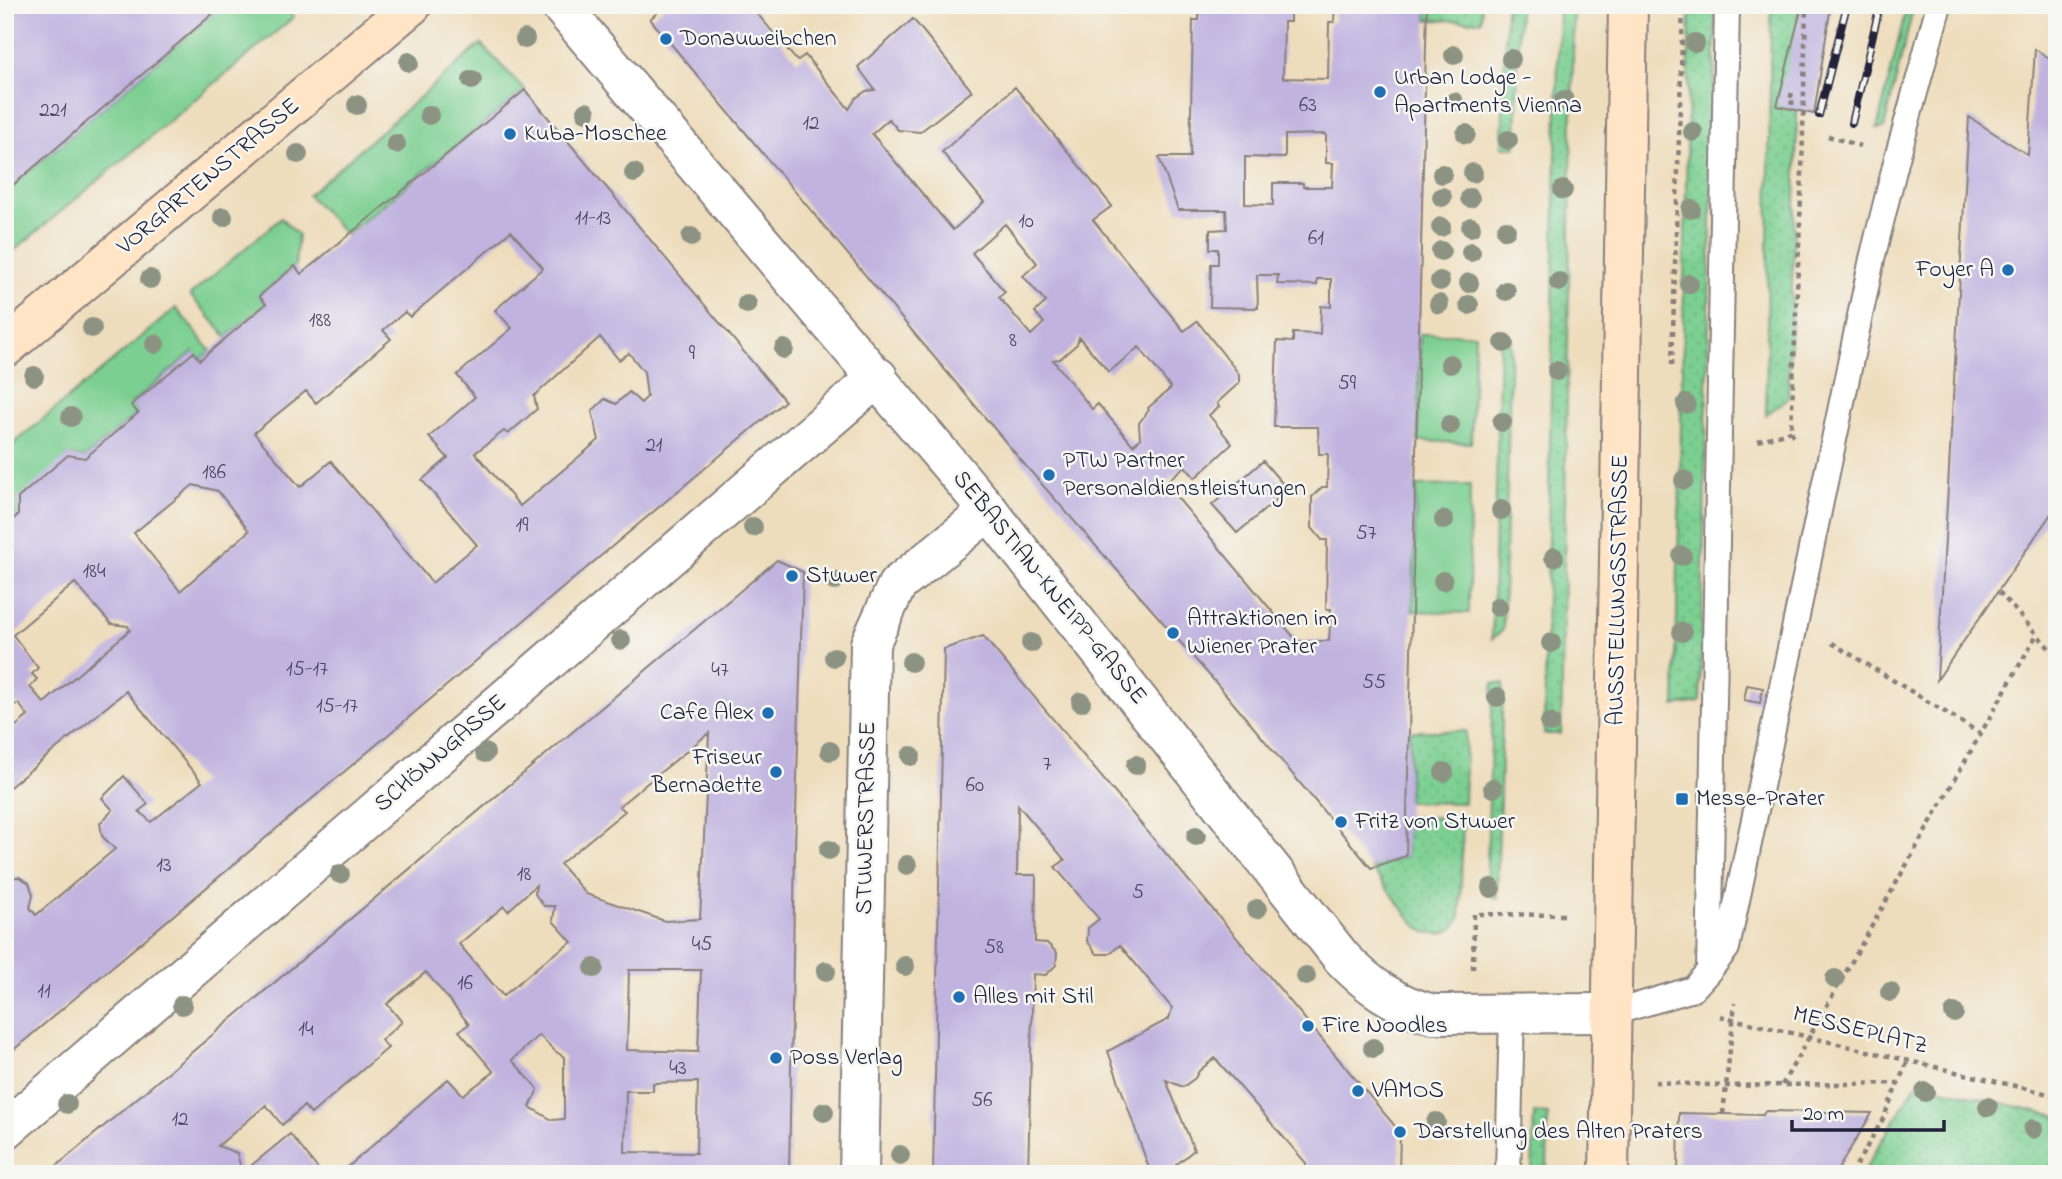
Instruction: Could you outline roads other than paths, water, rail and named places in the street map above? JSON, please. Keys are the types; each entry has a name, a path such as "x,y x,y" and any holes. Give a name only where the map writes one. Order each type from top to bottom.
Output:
{"main road":[{"name":"VORGARTENSTRASSE","path":"5,348 412,5"},
{"name":"AUSSTELLUNGSSTRASSE","path":"1609,1174 1628,5"}],"street":[{"name":"SEBASTIAN-KNEIPP-GASSE","path":"560,5 989,511 1358,975 1389,998 1410,1008 1433,1014 1613,1013"},
{"name":"SCHÖNNGASSE","path":"5,1130 878,377"},
{"name":"STUWERSTRASSE","path":"859,1174 870,645 897,585 989,511"}],"lane":[{"path":"1709,971 1727,5"},
{"path":"1613,1013 1693,989 1727,948 1872,259 1939,5"},
{"path":"1508,1174 1512,1012"}],"railway":[{"path":"1819,115 1847,5"},
{"path":"1852,123 1880,5"}],"place":[{"name":"Donauweibchen","path":"666,39"},
{"name":"Urban Lodge - Apartments Vienna","path":"1380,92"},
{"name":"Kuba-Moschee","path":"510,134"},
{"name":"Foyer A","path":"2008,270"},
{"name":"PTW Partner Personaldienstleistungen","path":"1049,475"},
{"name":"Stuwer","path":"792,576"},
{"name":"Attraktionen im Wiener Prater","path":"1173,633"},
{"name":"Cafe Alex","path":"768,713"},
{"name":"Friseur Bernadette","path":"776,772"},
{"name":"Messe-Prater","path":"1682,799"},
{"name":"Fritz von Stuwer","path":"1341,822"},
{"name":"Alles mit Stil","path":"959,997"},
{"name":"Fire Noodles","path":"1308,1026"},
{"name":"Poss Verlag","path":"776,1058"},
{"name":"VAMOS","path":"1358,1091"},
{"name":"Darstellung des Alten Praters","path":"1400,1132"}]}
